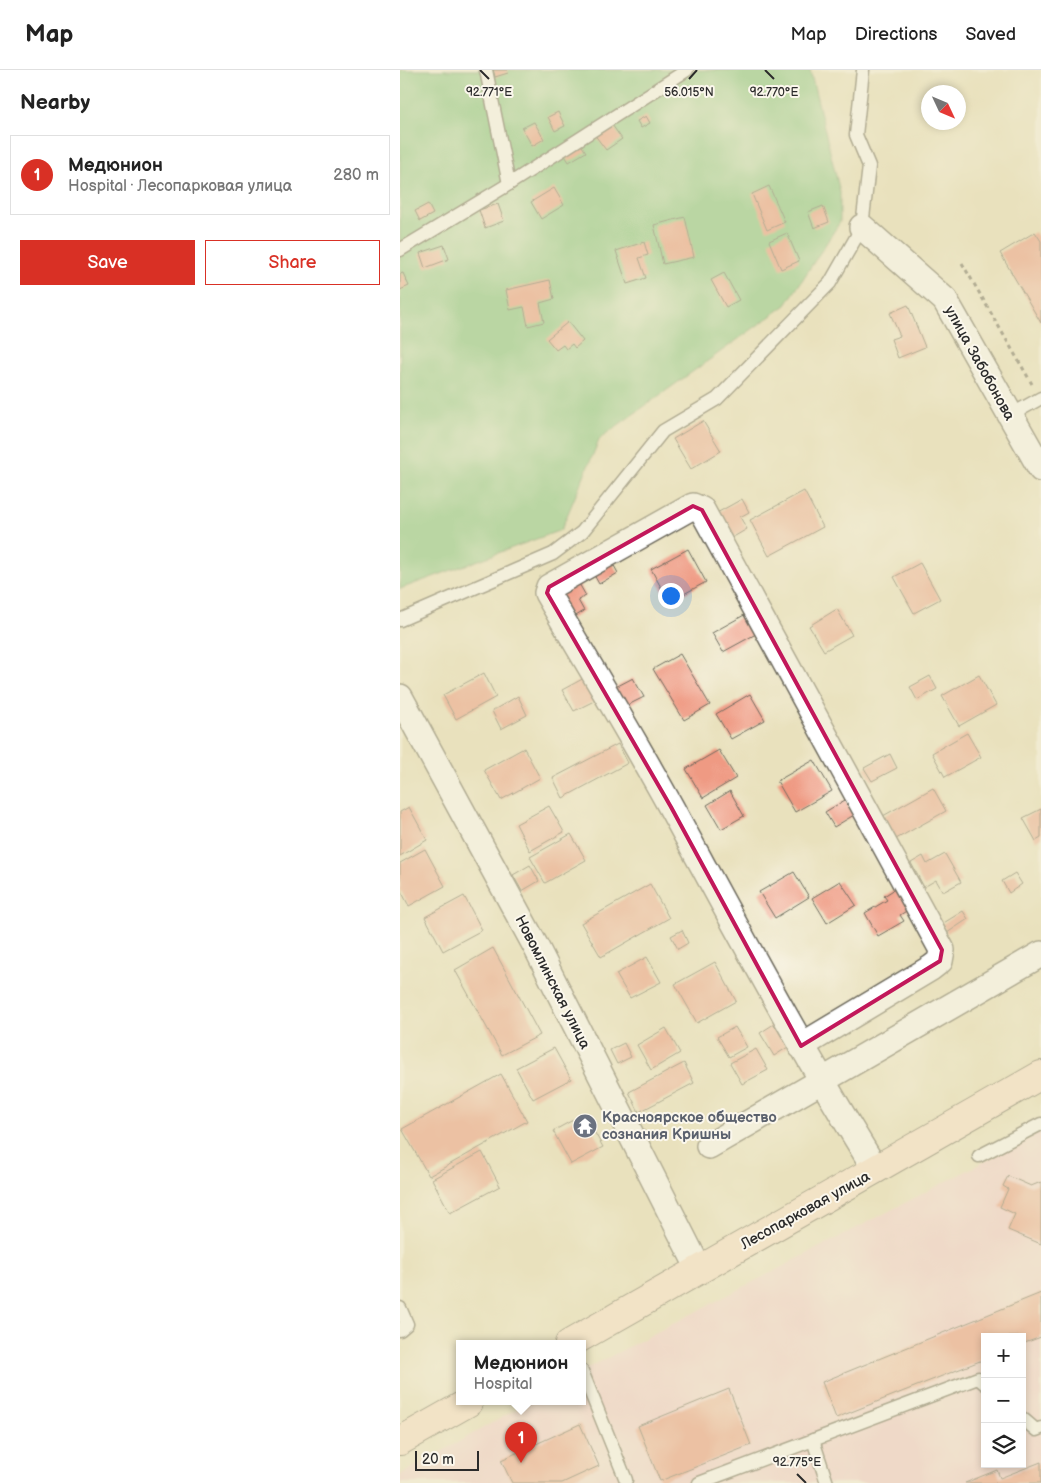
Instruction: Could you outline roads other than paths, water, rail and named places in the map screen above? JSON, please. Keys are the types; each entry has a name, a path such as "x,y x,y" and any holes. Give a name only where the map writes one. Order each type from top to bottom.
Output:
{"main road":[{"name":"Лесопарковая улица","path":"577,1340 1041,1075"},
{"path":"400,1441 464,1405"}],"street":[{"name":"улица Забобонова","path":"862,227 945,300 1009,416 1041,469"},
{"path":"801,1046 931,968 940,960 942,950 702,510 693,506 549,587 547,592 671,807 820,1081 876,1170"},
{"name":"Новомлинская улица","path":"400,697 535,945 699,1270"},
{"path":"709,1146 1041,954"}],"lane":[{"path":"486,70 509,184"},
{"path":"400,250 509,184 687,70"},
{"path":"400,620 552,554 582,532 663,431 717,399 830,283 862,227 869,166 856,135 863,70"},
{"path":"1009,416 1041,398"},
{"path":"979,1156 1041,1124"},
{"path":"400,1308 407,1324 400,1330"},
{"path":"700,1483 978,1378 981,1381"},
{"path":"586,1382 624,1482"},
{"path":"1026,1421 1036,1430 1041,1428"},
{"path":"813,1440 827,1483"}],"place":[{"name":"Красноярское общество сознания Кришны","path":"585,1126"},
{"name":"Медюнион","path":"521,1463"}]}
